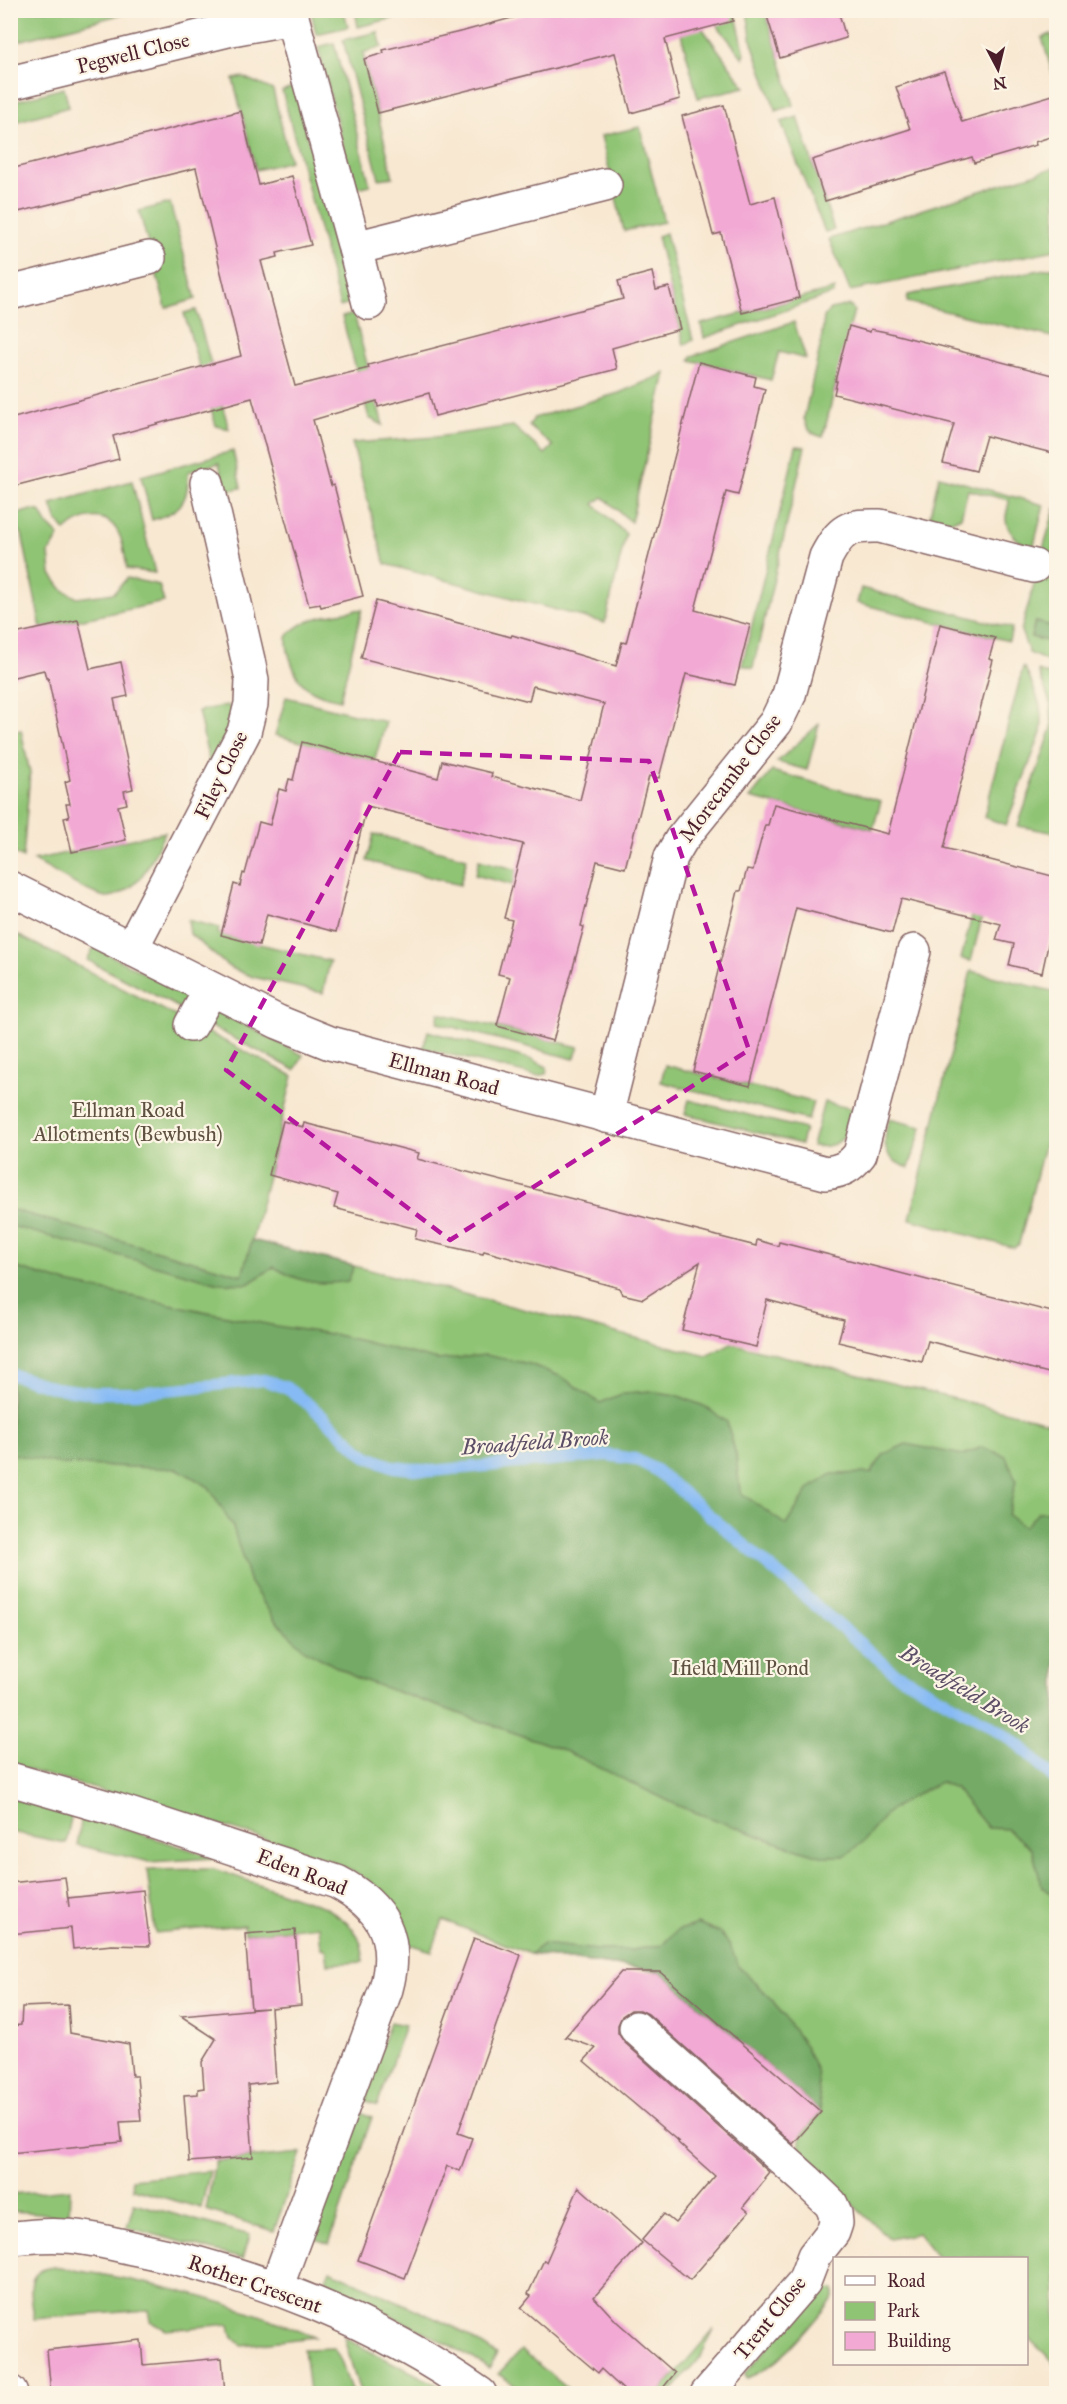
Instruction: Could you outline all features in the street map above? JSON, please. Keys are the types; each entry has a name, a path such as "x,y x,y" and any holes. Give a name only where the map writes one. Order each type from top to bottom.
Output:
{"street":[{"name":"Pegwell Close","path":"10,83 291,14 369,303"},
{"path":"355,248 605,185"},
{"path":"10,293 149,258"},
{"name":"Filey Close","path":"131,950 224,774 244,732 251,704 252,680 207,483"},
{"name":"Morecambe Close","path":"606,1116 671,856 681,840 776,722 789,695 826,556 834,541 844,530 861,526 880,526 1034,566"},
{"name":"Ellman Road","path":"10,888 278,1022 330,1043 826,1173 841,1171 852,1164 860,1154 914,951"},
{"path":"191,1025 211,989"},
{"name":"Eden Road","path":"10,1779 128,1813 337,1882 365,1899 388,1930 392,1947 391,1970 386,1989 276,2288"},
{"name":"Trent Close","path":"636,2028 806,2180 831,2204 835,2213 836,2223 833,2232 814,2256 804,2282 707,2394"},
{"name":"Rother Crescent","path":"10,2238 65,2236 94,2240 179,2258 276,2288 341,2315 400,2344 480,2394"}],"highlighted area":[{"path":"400,752 649,761 749,1050 450,1240 226,1070"}],"green space":[{"path":"11,10 135,10 135,11 11,43"},
{"path":"355,10 423,10 423,11 358,27"},
{"path":"311,11 344,11 348,27 316,34"},
{"path":"675,11 690,11 745,87 698,98"},
{"path":"706,11 735,11 745,54 743,58"},
{"path":"747,11 765,11 794,105 776,111 752,43"},
{"path":"378,32 382,47 363,53 393,177 379,179 343,40"},
{"path":"1051,34 1056,52 1056,85 1042,38"},
{"path":"334,43 370,185 354,189 318,47"},
{"path":"243,77 273,90 290,161 256,170 233,79"},
{"path":"294,86 352,303 340,307 282,91"},
{"path":"64,88 69,107 11,123 11,102"},
{"path":"798,117 834,230 825,232 781,122"},
{"path":"640,127 664,222 624,231 601,136"},
{"path":"1056,167 1056,250 850,291 829,239"},
{"path":"170,203 196,299 166,308 139,211"},
{"path":"666,233 693,340 684,345 657,236"},
{"path":"1056,267 1056,338 907,302 908,295"},
{"path":"835,289 833,294 704,338 701,324"},
{"path":"849,305 854,310 823,437 810,431 804,418 821,343 824,317 830,309"},
{"path":"196,310 229,429 216,426 184,313"},
{"path":"354,314 383,425 369,418 342,317"},
{"path":"794,322 806,359 779,352 771,380 690,360 692,356"},
{"path":"666,373 631,522 603,497 594,504 626,534 605,623 385,564 352,443 436,437 513,426 545,454 553,446 529,426 534,418 619,393"},
{"path":"796,446 805,447 753,668 742,665"},
{"path":"233,451 241,488 225,491 219,463 188,472 187,491 181,504 170,513 152,520 141,476"},
{"path":"939,476 1044,505 1033,549 1009,530 1006,518 1009,500 968,490 961,517 945,522 929,519"},
{"path":"132,481 155,573 127,569 120,536 113,525 106,520 85,519 65,531 56,519 51,504"},
{"path":"1055,508 1056,556 1047,557 1042,552"},
{"path":"31,510 40,511 48,525 59,536 49,553 51,574 63,590 77,598 114,593 127,578 159,585 164,602 41,628 22,534 11,524 11,516"},
{"path":"1041,579 1056,580 1056,627 1035,622 1031,637 1056,643 1056,665 1029,653 1021,631 1034,584"},
{"path":"861,588 1012,628 1009,641 857,603"},
{"path":"362,609 340,700 309,689 298,678 292,665 287,638 302,624 327,615"},
{"path":"1035,622 1056,627 1056,643 1031,637"},
{"path":"1023,667 1038,701 1042,725 1006,825 984,817"},
{"path":"1038,671 1056,677 1056,833 1018,826 1052,728 1051,705"},
{"path":"286,697 386,722 374,762 275,735"},
{"path":"227,705 235,712 233,721 210,766 198,711"},
{"path":"819,724 807,770 777,762"},
{"path":"21,730 30,773 23,858 10,851 11,732"},
{"path":"772,771 881,801 873,829 750,798"},
{"path":"165,832 140,878 133,886 114,896 93,893 33,860"},
{"path":"374,834 467,858 460,885 367,861"},
{"path":"479,860 590,888 532,890 475,875"},
{"path":"986,902 971,961 961,959 972,916"},
{"path":"188,920 219,928 218,934 330,961 323,993 253,977 229,967 190,934"},
{"name":"Ifield Mill Pond","path":"10,931 293,1076 252,1240 707,1356 731,1343 1056,1424 1056,2364 1028,2338 1028,2257 937,2257 918,2233 890,2239 803,2159 800,2151 801,2138 821,2112 659,1971 530,1954 443,1920 432,1951 405,1943 396,1916 381,1892 366,1879 342,1866 232,1829 11,1765"},
{"path":"94,947 198,1001 191,1014 87,960"},
{"path":"971,971 1056,992 1056,1099 1019,1244 1014,1248 910,1219"},
{"path":"211,1008 303,1055 295,1070 204,1023"},
{"path":"439,1013 579,1047 574,1059 437,1023"},
{"path":"428,1031 533,1060 547,1067 546,1074 536,1076 423,1048"},
{"path":"665,1065 813,1102 808,1120 661,1082"},
{"path":"689,1100 805,1129 801,1144 685,1114"},
{"path":"824,1102 853,1109 842,1139 831,1145 812,1146"},
{"path":"889,1119 922,1127 909,1168 894,1160 886,1150 885,1136"},
{"path":"10,1209 242,1275 252,1240 354,1266 348,1281 310,1282 274,1267 248,1284 219,1283 11,1226"},
{"path":"11,1266 67,1283 276,1326 337,1335 438,1360 485,1355 530,1364 562,1377 600,1403 624,1393 650,1391 676,1395 704,1406 727,1422 736,1455 740,1492 786,1525 808,1490 832,1474 871,1473 884,1454 906,1444 963,1455 982,1447 1006,1456 1016,1481 1008,1515 1024,1527 1039,1512 1056,1511 1056,1898 1042,1887 1032,1849 1007,1829 988,1828 955,1788 940,1782 887,1813 863,1842 844,1856 821,1856 778,1843 681,1807 561,1749 357,1678 305,1650 275,1620 250,1583 233,1527 209,1487 178,1469 61,1464 11,1454"},
{"path":"10,1796 72,1813 66,1843 11,1832"},
{"path":"82,1815 216,1858 150,1862 77,1845"},
{"path":"214,1869 325,1907 353,1929 361,1943 363,1962 328,1964 326,1949 321,1948 319,1926 245,1934 244,1925 155,1933 147,1870"},
{"path":"697,1924 720,1933 730,1945 738,1966 773,2001 805,2046 817,2073 821,2112 659,1971 530,1954 543,1944 598,1950 631,1950 662,1945 676,1931"},
{"path":"390,2022 405,2025 377,2106 362,2100"},
{"path":"359,2111 372,2117 329,2244 313,2238"},
{"path":"301,2153 274,2231 206,2210 215,2161"},
{"path":"210,2171 201,2208 133,2189 132,2179"},
{"path":"70,2189 69,2219 40,2213 11,2211 11,2194"},
{"path":"134,2203 250,2235 243,2259 127,2227"},
{"path":"53,2267 120,2278 186,2293 251,2312 314,2337 243,2345 233,2337 230,2324 166,2330 150,2321 148,2310 34,2319 31,2293 33,2279 43,2269"},
{"path":"330,2270 456,2328 497,2355 489,2368 408,2324 323,2286"},
{"path":"833,2289 833,2299 795,2344 773,2363 747,2378 745,2374 818,2290"},
{"path":"714,2329 700,2358 670,2393 658,2394"},
{"path":"344,2338 453,2393 360,2393"},
{"path":"334,2348 342,2363 352,2393 309,2393 304,2349"},
{"path":"521,2350 573,2393 528,2393 498,2374"}],"building":[{"path":"541,10 731,10 733,21 665,39 680,99 631,113 615,53 378,113 364,59 384,53 383,50"},
{"path":"765,10 838,10 846,38 780,58"},
{"path":"944,71 962,122 1056,94 1056,135 1035,142 1036,145 974,163 972,157 825,201 812,160 910,129 896,87"},
{"path":"724,105 750,204 775,197 799,298 742,313 721,233 713,235 682,116"},
{"path":"241,111 259,185 292,176 311,245 277,253 278,257 261,261 295,386 623,299 618,281 652,272 656,290 669,287 680,329 612,348 617,369 435,416 429,393 378,407 377,401 313,420 331,486 334,485 363,596 321,607 320,604 309,606 252,398 113,436 119,459 10,487 10,419 241,356 196,168 10,214 10,169"},
{"path":"849,326 870,332 871,329 886,332 1056,376 1056,454 986,436 976,471 943,463 954,424 834,394 837,381 835,381"},
{"path":"699,362 756,377 754,386 765,389 738,495 726,492 695,610 750,625 735,685 686,674 659,778 649,776 625,868 597,861 581,926 584,927 553,1041 497,1026 510,977 498,974 512,920 504,918 523,844 367,806 336,932 267,914 259,945 221,935 234,884 240,886 243,873 245,874 259,822 270,825 279,789 286,791 289,779 293,780 302,742 438,778 442,761 492,773 491,777 580,800 604,704 533,686 529,701 361,658 376,601 511,637 512,635 616,666 622,642 626,643"},
{"path":"78,620 90,669 121,662 128,696 114,699 133,789 124,791 127,804 118,806 126,840 72,852 64,818 69,817 66,804 70,804 65,782 70,780 48,678 44,670 10,678 10,635"},
{"path":"940,624 995,638 989,659 993,660 944,848 1056,877 1056,938 1050,936 1042,973 1009,965 1014,944 996,940 1001,924 901,899 892,933 796,908 750,1086 693,1071 738,891 741,891 747,869 753,870 765,825 768,825 774,804 888,834"},
{"path":"283,1121 303,1127 304,1123 419,1153 417,1159 756,1246 757,1240 778,1246 779,1242 1056,1313 1056,1375 928,1341 922,1362 838,1342 844,1320 767,1300 756,1347 682,1330 700,1262 643,1299 622,1294 619,1288 484,1251 483,1254 415,1239 417,1229 334,1208 338,1194 269,1175"},
{"path":"65,1877 69,1907 68,1898 143,1890 150,1946 112,1945 73,1949 71,1928 10,1934 10,1883"},
{"path":"295,1930 301,2005 271,2008 276,2082 248,2085 253,2157 189,2162 184,2095 198,2094 198,2089 204,2088 202,2062 216,2039 181,2016 268,2008 251,2009 245,1934"},
{"path":"474,1938 521,1955 458,2133 472,2138 460,2171 447,2166 405,2278 358,2260"},
{"path":"621,1972 660,1972 821,2112 793,2144 648,2014 640,2010 631,2010 622,2016 618,2025 618,2033 624,2042 769,2172 743,2207 749,2212 690,2280 642,2240 664,2214 675,2223 715,2176 676,2141 679,2142 584,2061 596,2048 565,2037"},
{"path":"68,2005 70,2033 129,2044 132,2076 137,2076 141,2121 120,2122 122,2142 10,2153 10,2026 21,2025 22,2007"},
{"path":"579,2187 642,2243 594,2297 616,2321 675,2373 658,2394 628,2394 601,2369 598,2373 521,2308 531,2296 528,2294 544,2260 546,2262"},
{"path":"141,2340 143,2365 222,2358 225,2394 51,2394 47,2350"}],"waterway":[{"name":"Broadfield Brook","path":"10,1374 55,1388 94,1393 136,1393 264,1380 287,1388 312,1407 366,1456 394,1467 431,1471 606,1455 635,1459 656,1470 895,1673 985,1722 1019,1745 1056,1780"}],"park label":[{"name":"Ellman Road Allotments (Bewbush)","path":"128,1122"}]}
